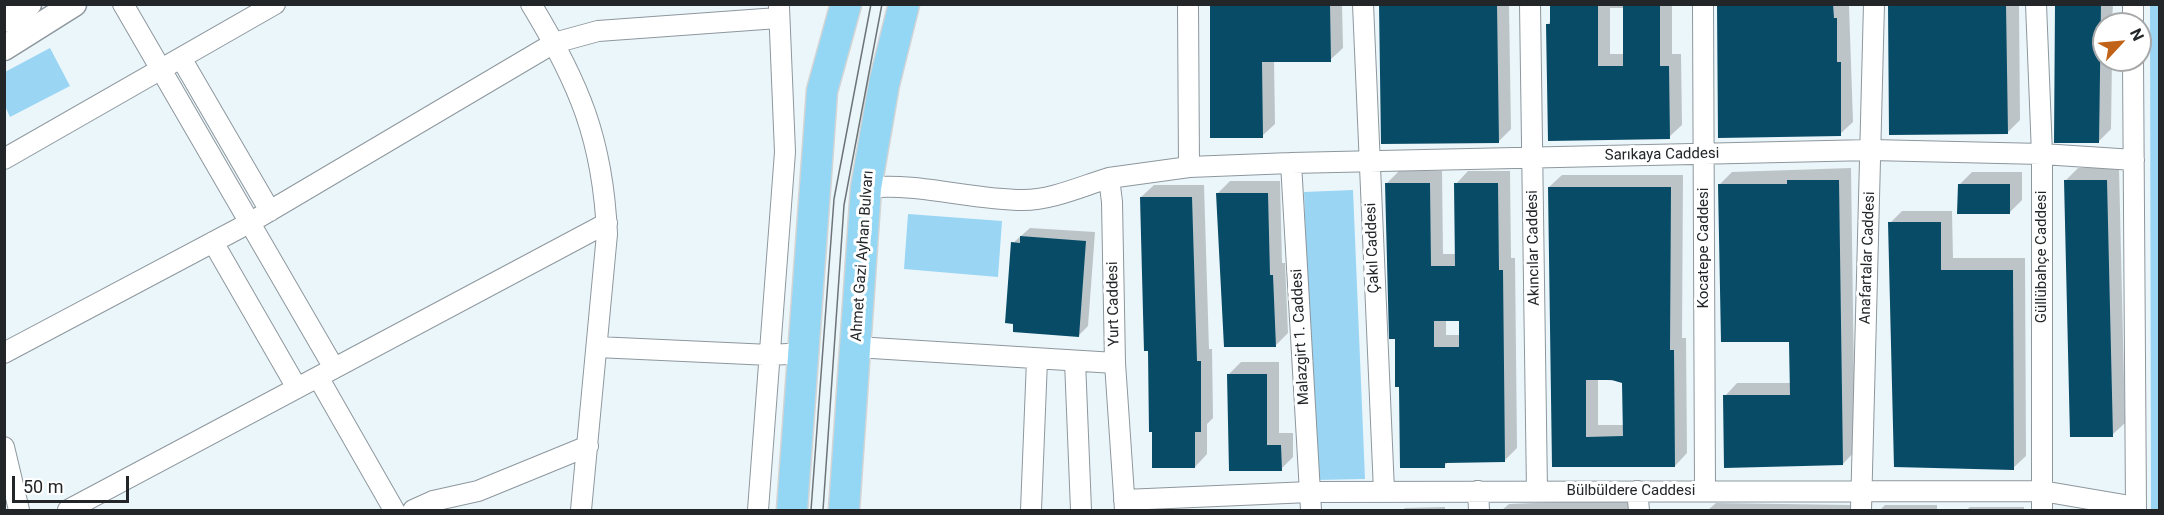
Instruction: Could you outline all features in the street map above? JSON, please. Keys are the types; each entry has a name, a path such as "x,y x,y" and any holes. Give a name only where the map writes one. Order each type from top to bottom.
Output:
{"main road":[{"path":"792,510 822,91 846,4"},
{"name":"Ahmet Gazi Ayhan Bulvarı","path":"844,510 866,188 884,84 904,4"}],"street":[{"path":"4,20 29,4"},
{"path":"4,48 74,4"},
{"path":"123,4 251,222 394,510"},
{"path":"4,159 275,4"},
{"path":"531,4 572,78 593,134 604,183 607,223 582,510"},
{"path":"866,188 901,186 1025,200 1047,197 1109,178 1189,167 1188,4"},
{"name":"Çakıl Caddesi","path":"1363,4 1384,491"},
{"name":"Akıncılar Caddesi","path":"1530,4 1537,491"},
{"name":"Kocatepe Caddesi","path":"1703,4 1706,491"},
{"name":"Anafartalar Caddesi","path":"1861,510 1874,4"},
{"name":"Güllübahçe Caddesi","path":"2036,4 2042,154 2042,510"},
{"path":"4,353 251,222 554,43 598,31 779,11 784,82 785,152 758,510"},
{"path":"181,58 270,210"},
{"path":"2133,72 2136,509"},
{"name":"Sarıkaya Caddesi","path":"1189,167 1871,150 2042,154 2134,160"},
{"name":"Malazgirt 1. Caddesi","path":"1291,163 1311,501"},
{"name":"Yurt Caddesi","path":"1109,178 1112,202 1115,363 1125,505"},
{"path":"68,510 607,223"},
{"path":"213,242 297,388"},
{"path":"597,347 770,355 805,353"},
{"path":"856,347 1037,360 1115,363"},
{"path":"1031,510 1037,360"},
{"path":"1075,361 1081,510"},
{"path":"414,510 433,501 478,491 588,446"},
{"path":"4,447 19,510"},
{"name":"Bülbüldere Caddesi","path":"1125,505 1311,501 1384,491 1479,501 1537,491 1638,501 1706,491 1861,490 2042,491 2136,509"},
{"path":"460,510 478,491"}],"shaded area":[{"path":"2150,5 2160,5 2159,510 2151,510 2152,12 2150,12"},
{"path":"50,48 70,86 10,117 5,106 5,72"},
{"path":"1353,190 1365,479 1315,480 1304,192"},
{"path":"908,214 1002,221 998,277 904,269"}],"building":[{"path":"1210,4 1330,4 1331,62 1262,62 1263,138 1210,138"},
{"path":"1379,4 1497,4 1499,143 1381,144"},
{"path":"1550,4 1598,4 1598,66 1623,66 1623,4 1660,4 1660,66 1669,66 1670,139 1548,141 1546,24 1550,24"},
{"path":"1717,4 1833,4 1834,18 1837,18 1837,62 1841,62 1841,136 1718,138"},
{"path":"1888,4 2006,4 2008,134 1889,135"},
{"path":"2055,4 2101,4 2101,12 2092,12 2092,72 2100,72 2099,143 2054,143"},
{"path":"1787,180 1839,180 1843,465 1724,468 1723,395 1790,395 1789,342 1721,342 1718,184 1787,184"},
{"path":"2064,180 2107,180 2113,437 2070,437"},
{"path":"1385,183 1430,183 1431,266 1455,266 1454,183 1498,183 1499,270 1503,270 1505,462 1445,463 1445,468 1400,468 1399,387 1395,387 1395,339 1389,339","holes":["1434,321 1459,321 1459,347 1434,347"]},
{"path":"1958,184 2010,184 2010,214 1957,214"},
{"path":"1548,187 1671,187 1670,350 1674,350 1675,467 1552,467","holes":["1586,380 1612,380 1622,383 1623,436 1586,437"]},
{"path":"1216,193 1268,193 1270,275 1273,275 1276,347 1224,347"},
{"path":"1140,197 1192,197 1197,361 1201,361 1201,432 1195,432 1195,468 1152,468 1148,351 1144,351"},
{"path":"1888,222 1941,222 1941,270 2013,270 2014,470 1894,467"},
{"path":"1020,236 1086,241 1079,337 1013,332 1013,324 1005,323 1011,242 1020,243"},
{"path":"1227,374 1267,374 1267,445 1281,445 1282,471 1229,471"}],"tram line":[{"path":"811,510 834,199 871,4"},
{"path":"823,510 844,205 882,4"}]}
